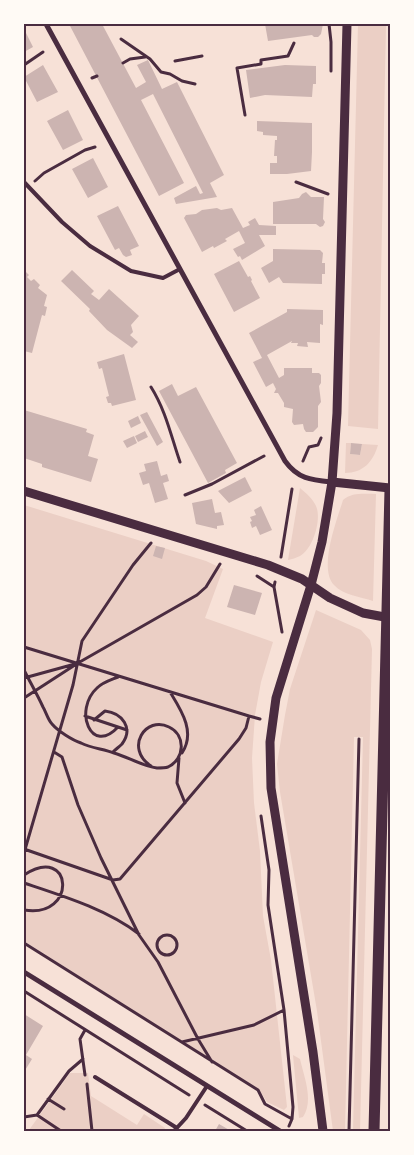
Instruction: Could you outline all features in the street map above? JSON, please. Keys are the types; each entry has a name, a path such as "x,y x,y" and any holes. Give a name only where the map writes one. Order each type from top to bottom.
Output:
{"main road":[{"path":"374,1131 389,618 390,489"}],"street":[{"path":"46,24 290,468 309,480 390,489"},
{"path":"323,1131 321,1106 278,842 271,779 270,742 276,698 311,585 322,542 332,482 337,423 347,24"},
{"path":"24,491 268,565 302,579 330,598 363,613 389,618"},
{"path":"24,972 280,1131"}],"lane":[{"path":"24,182 62,222 90,246 120,265 131,271 163,278 180,269"},
{"path":"95,1077 176,1130 206,1086"}],"path":[{"path":"121,39 150,59 161,72 195,84"},
{"path":"245,115 237,68 262,64 261,60 288,56 294,43"},
{"path":"24,65 43,52"},
{"path":"175,61 202,56"},
{"path":"123,63 130,59 145,57"},
{"path":"92,78 97,76"},
{"path":"28,188 44,173 85,150 95,147"},
{"path":"296,182 328,194"},
{"path":"151,387 166,416 180,462"},
{"path":"303,461 309,447 318,445 325,432"},
{"path":"185,495 212,484 264,456"},
{"path":"280,558 292,488"},
{"path":"153,540 133,565 82,641 78,663 54,752 24,850 113,880 120,879 239,739 246,728 249,716"},
{"path":"24,698 78,663 197,595 206,587 220,563"},
{"path":"274,587 282,632"},
{"path":"24,647 260,720 262,711"},
{"path":"26,677 78,663"},
{"path":"24,670 52,724 60,730 80,743 159,768 167,767 174,763 188,741 188,730 182,710 170,692"},
{"path":"118,677 98,687 90,696 85,716 87,726 93,733 102,736 111,734 118,727"},
{"path":"94,720 105,711 113,712 125,722 126,737 122,744 112,752"},
{"path":"85,716 127,730"},
{"path":"151,766 144,762 140,754 138,746 140,738 152,726 161,725 169,727 176,732 182,748 177,782 185,803"},
{"path":"349,1131 359,739"},
{"path":"54,752 62,757 85,823 140,935 212,1062"},
{"path":"24,943 258,1090 265,1104 292,1119 294,1107 284,1010 268,905 269,870 260,812"},
{"path":"54,869 57,860"},
{"path":"24,875 37,867 47,866 59,872 64,883 61,896 53,904 43,910 32,912 24,910"},
{"path":"24,883 61,896 115,919 140,935"},
{"path":"164,935 172,936 177,942 176,950 171,954 163,954 158,950 158,941 164,935"},
{"path":"152,954 158,950"},
{"path":"24,992 247,1131"},
{"path":"182,1042 254,1025 284,1010"},
{"path":"85,1030 80,1039 92,1131"},
{"path":"37,1115 69,1071 83,1059"},
{"path":"48,1099 64,1109"},
{"path":"24,1116 37,1115 61,1131"}],"shaded area":[{"path":"358,24 386,24 378,429 348,426"},
{"path":"346,443 351,443 350,454 360,455 362,444 378,445 373,457 362,469 345,473"},
{"path":"300,488 316,506 318,512 317,526 312,541 305,552 298,557 288,560"},
{"path":"376,494 373,601 347,593 334,585 330,577 328,556 333,531 343,500 354,495"},
{"path":"24,505 206,561 223,569 205,618 273,642 261,682 255,715 252,758 254,803 260,851 263,916 271,960 287,1107 284,1110 267,1102 260,1091 24,941"},
{"path":"316,610 361,630 370,640 372,649 360,1131 353,1131 363,737 354,737 345,1131 333,1131 317,1011 280,792 277,764 290,689"},
{"path":"293,1055 300,1059 308,1096 306,1110 303,1117 299,1118"},
{"path":"70,1073 88,1073 91,1096 137,1125 144,1114 165,1128 164,1131 29,1130"}],"building":[{"path":"69,24 102,24 136,88 146,82 137,65 148,60 162,89 177,82 224,175 210,183 217,197 176,204 174,198 196,186 200,194 203,193 153,94 141,100 184,183 159,196"},
{"path":"265,24 323,24 321,34 318,37 312,35 268,41"},
{"path":"24,29 33,47 24,52"},
{"path":"43,65 58,92 37,102 24,77"},
{"path":"285,65 316,66 316,84 313,84 312,97 265,95 250,98 246,70"},
{"path":"68,110 83,140 63,150 47,121"},
{"path":"257,121 312,123 311,171 270,174 270,163 277,163 277,156 274,156 277,136 263,135 263,132 257,131"},
{"path":"93,158 108,187 88,198 72,169"},
{"path":"306,192 311,197 324,197 323,219 325,222 323,226 320,227 316,224 273,224 273,202 299,198"},
{"path":"118,206 139,246 130,250 132,255 126,257 119,248 115,250 97,216"},
{"path":"217,208 221,210 232,208 243,228 250,225 248,222 255,218 259,225 276,226 276,235 259,235 265,246 242,260 233,249 245,243 239,231 225,239 227,241 202,252 184,218 186,215 196,214 202,210"},
{"path":"273,249 320,250 323,253 322,263 325,263 325,274 322,274 322,284 283,283 279,277 269,283 261,268 273,261"},
{"path":"239,261 248,277 250,276 260,298 234,312 214,274"},
{"path":"24,270 29,275 27,277 31,281 34,279 40,285 38,288 47,295 44,306 47,307 45,316 42,315 32,353 24,351"},
{"path":"72,270 94,291 91,294 99,300 109,289 139,316 131,325 133,332 130,335 138,342 132,348 107,330 89,311 90,309 61,281"},
{"path":"287,309 323,310 323,325 320,324 320,343 307,342 308,347 297,346 298,343 291,343 292,341 267,355 279,378 284,375 284,368 312,368 312,373 319,373 321,375 319,386 321,402 318,406 318,427 313,432 306,432 303,424 294,425 292,422 293,409 284,407 284,403 278,393 274,393 276,389 273,383 266,387 253,362 262,358 249,333 287,312"},
{"path":"124,354 136,400 112,406 111,403 108,403 106,397 109,396 102,368 99,369 97,362"},
{"path":"172,384 178,396 196,387 237,463 225,470 226,473 208,483 159,391"},
{"path":"24,410 87,429 86,432 94,435 88,456 98,459 91,482 42,467 42,464 24,458"},
{"path":"147,412 163,442 157,446 140,415"},
{"path":"138,416 141,423 131,428 128,421"},
{"path":"145,431 148,437 138,442 135,436"},
{"path":"134,436 137,443 127,448 123,441"},
{"path":"351,443 362,444 360,455 350,454"},
{"path":"157,461 161,476 167,474 169,481 163,483 168,499 155,503 149,483 143,485 139,473 146,471 144,464"},
{"path":"245,477 252,491 229,503 218,491"},
{"path":"212,499 215,513 221,512 224,525 217,526 217,529 196,524 192,503"},
{"path":"261,506 272,530 260,535 256,526 252,528 250,517 256,515 254,510"},
{"path":"156,546 165,548 162,559 153,556"},
{"path":"234,585 262,593 255,615 227,607"},
{"path":"24,1014 43,1026 26,1055 32,1059 24,1072"},
{"path":"219,1124 231,1131 215,1131"}]}
